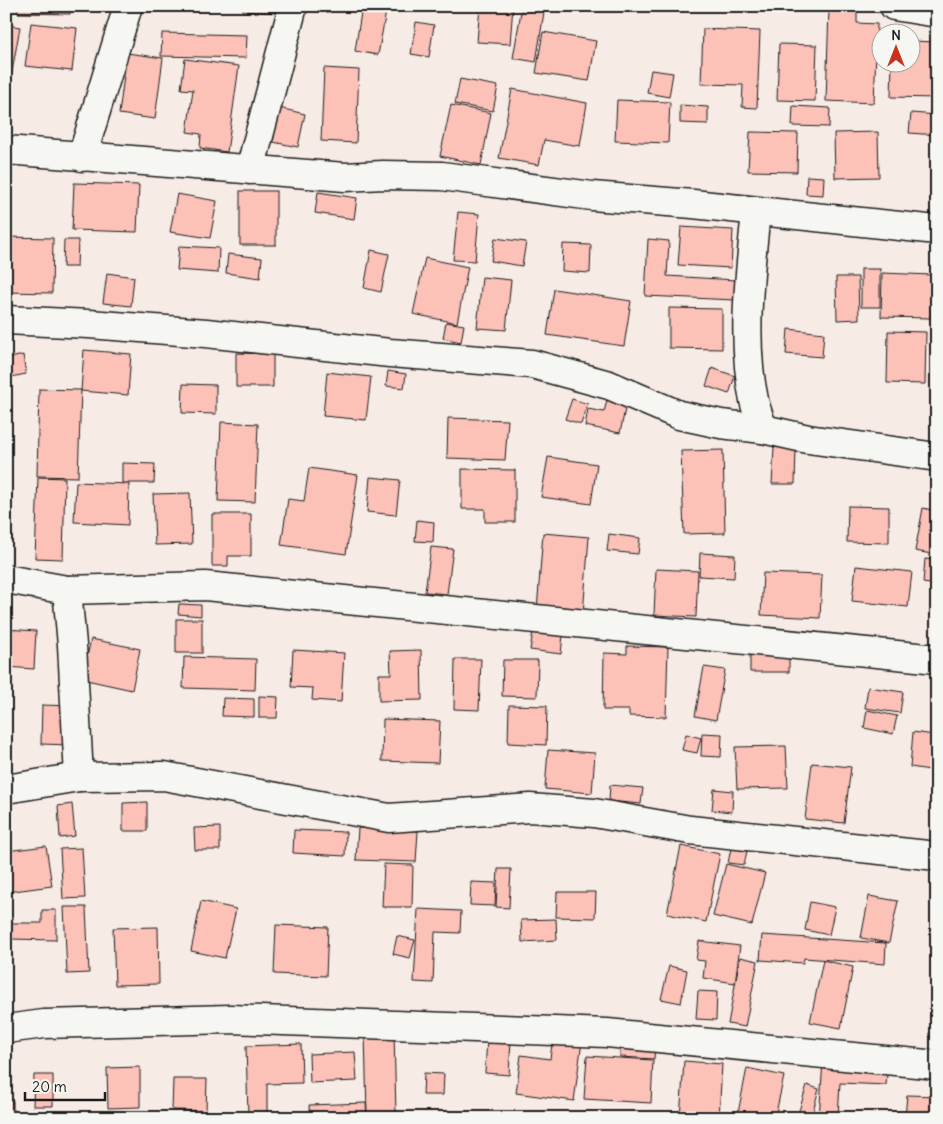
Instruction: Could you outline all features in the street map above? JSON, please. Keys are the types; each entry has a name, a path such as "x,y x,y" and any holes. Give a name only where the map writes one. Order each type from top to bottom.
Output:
{"street":[{"path":"82,157 128,6"},
{"path":"250,170 293,6"},
{"path":"894,6 931,10"},
{"path":"6,150 345,177 383,175 442,176 592,196 693,204 937,230"},
{"path":"756,212 749,292 749,364 754,400 763,429"},
{"path":"6,320 206,333 390,353 532,364 609,385 679,415 721,424 763,429 808,439 937,457"},
{"path":"6,579 67,590 205,586 937,660"},
{"path":"67,590 79,777"},
{"path":"6,789 79,777 164,776 389,818 530,808 594,813 690,830 937,856"},
{"path":"6,1029 44,1024 231,1019 607,1033 937,1065"}],"building":[{"path":"18,6 70,6 70,14 18,13"},
{"path":"243,6 279,6 279,13 243,11"},
{"path":"362,6 387,6 378,55 355,51"},
{"path":"480,6 513,6 510,44 477,42"},
{"path":"522,6 545,6 536,62 513,58"},
{"path":"829,8 857,9 857,23 870,24 870,72 875,72 874,103 826,101"},
{"path":"416,22 434,25 429,57 411,54"},
{"path":"31,23 77,28 72,71 25,66"},
{"path":"6,25 20,27 6,105"},
{"path":"703,29 760,31 757,108 742,107 743,85 701,84"},
{"path":"543,32 596,41 589,81 536,73"},
{"path":"162,33 247,35 246,58 161,56"},
{"path":"920,41 937,42 937,98 891,97 892,72 920,72"},
{"path":"779,44 817,45 815,101 777,100"},
{"path":"127,53 163,58 155,119 119,114"},
{"path":"185,59 239,66 227,152 200,148 201,134 187,132 193,90 181,89"},
{"path":"324,68 359,70 356,143 321,141"},
{"path":"651,70 673,73 669,97 647,93"},
{"path":"460,79 498,86 493,111 455,104"},
{"path":"512,89 587,103 580,146 544,140 539,165 499,158"},
{"path":"617,100 670,102 668,143 615,141"},
{"path":"451,105 491,113 481,165 440,156"},
{"path":"680,105 708,107 708,124 680,123"},
{"path":"793,106 830,108 829,127 792,126"},
{"path":"279,108 305,114 298,147 273,142"},
{"path":"911,113 937,115 937,135 909,133"},
{"path":"750,132 798,133 797,172 748,171"},
{"path":"878,132 879,177 835,178 834,133"},
{"path":"807,176 824,177 823,195 806,194"},
{"path":"74,183 139,185 137,232 72,230"},
{"path":"240,191 276,191 276,245 240,245"},
{"path":"318,192 357,198 354,219 315,213"},
{"path":"177,194 217,201 210,238 170,232"},
{"path":"458,212 479,214 475,261 453,260"},
{"path":"681,227 733,230 731,268 678,265"},
{"path":"6,237 53,238 52,293 6,292"},
{"path":"495,238 526,242 522,266 491,261"},
{"path":"648,239 669,241 667,276 736,280 735,300 645,296"},
{"path":"64,240 78,240 77,267 63,267"},
{"path":"563,244 591,245 590,273 562,271"},
{"path":"179,246 219,248 218,273 177,270"},
{"path":"371,250 389,254 381,292 364,288"},
{"path":"228,254 262,258 260,278 226,273"},
{"path":"425,258 468,267 457,323 413,314"},
{"path":"861,269 880,269 880,307 861,307"},
{"path":"107,273 134,277 131,306 103,303"},
{"path":"882,273 932,275 931,318 881,317"},
{"path":"482,277 511,280 506,330 477,328"},
{"path":"836,277 858,277 859,319 837,320"},
{"path":"554,289 631,301 624,346 547,335"},
{"path":"669,308 722,309 722,349 669,348"},
{"path":"446,322 464,325 461,342 443,338"},
{"path":"788,329 824,333 822,357 786,354"},
{"path":"888,331 926,332 925,384 887,383"},
{"path":"84,350 131,354 128,395 81,391"},
{"path":"236,353 273,354 273,387 236,387"},
{"path":"23,355 26,374 6,378 6,359"},
{"path":"712,368 735,376 729,394 706,386"},
{"path":"388,371 406,374 404,388 386,386"},
{"path":"327,372 371,377 366,420 323,416"},
{"path":"183,384 216,385 216,414 182,413"},
{"path":"39,389 81,390 78,477 37,476"},
{"path":"608,396 627,400 620,433 585,426 588,409 604,412"},
{"path":"572,399 588,404 581,424 565,419"},
{"path":"448,418 508,420 505,460 447,458"},
{"path":"221,422 258,424 255,502 218,501"},
{"path":"774,447 796,448 795,484 772,484"},
{"path":"723,450 725,533 684,534 681,451"},
{"path":"548,457 597,464 591,504 541,497"},
{"path":"122,463 155,464 154,483 122,483"},
{"path":"309,468 358,475 346,554 281,545 288,499 304,501"},
{"path":"462,469 515,470 515,522 485,522 485,509 462,509"},
{"path":"38,477 65,478 63,559 35,558"},
{"path":"370,477 400,480 396,515 367,512"},
{"path":"76,482 129,484 128,525 74,522"},
{"path":"190,493 192,544 155,545 153,494"},
{"path":"848,506 889,507 889,543 847,542"},
{"path":"923,508 937,511 937,555 915,551"},
{"path":"212,514 251,514 251,556 228,556 228,566 212,566"},
{"path":"417,520 434,522 433,542 415,541"},
{"path":"543,533 589,537 583,614 537,610"},
{"path":"609,534 640,538 638,554 607,551"},
{"path":"431,547 453,549 447,594 425,592"},
{"path":"700,553 735,555 734,578 699,576"},
{"path":"925,559 937,560 937,585 923,583"},
{"path":"856,566 912,572 908,607 852,601"},
{"path":"656,569 698,571 696,617 654,615"},
{"path":"763,573 822,575 820,618 761,615"},
{"path":"179,604 201,605 201,616 178,614"},
{"path":"176,619 202,619 202,653 176,653"},
{"path":"6,629 36,631 34,669 6,667"},
{"path":"533,631 563,635 561,654 530,650"},
{"path":"91,639 140,649 132,690 82,679"},
{"path":"627,646 668,647 666,717 629,716 629,710 603,710 604,653 627,654"},
{"path":"293,650 344,653 341,702 312,700 313,688 291,687"},
{"path":"421,650 422,700 379,701 379,674 391,674 390,651"},
{"path":"750,653 789,654 789,672 750,672"},
{"path":"184,657 256,659 255,690 183,688"},
{"path":"455,659 481,659 479,710 454,709"},
{"path":"503,660 538,660 537,697 502,696"},
{"path":"704,667 725,670 716,720 695,716"},
{"path":"868,687 903,692 900,713 865,708"},
{"path":"259,696 278,697 277,718 259,718"},
{"path":"223,698 254,699 254,717 222,716"},
{"path":"42,705 72,706 71,745 41,744"},
{"path":"509,705 547,706 546,745 508,743"},
{"path":"867,710 897,716 893,734 864,728"},
{"path":"383,719 440,721 438,763 382,761"},
{"path":"913,732 934,735 930,770 910,767"},
{"path":"702,733 722,734 721,757 701,756"},
{"path":"686,734 701,738 697,753 682,750"},
{"path":"786,746 788,788 737,789 735,747"},
{"path":"548,750 595,753 592,793 545,789"},
{"path":"812,763 851,767 844,823 805,819"},
{"path":"610,785 643,788 641,804 609,801"},
{"path":"714,789 733,791 732,812 712,810"},
{"path":"147,802 147,831 123,831 123,803"},
{"path":"72,804 75,836 60,838 58,806"},
{"path":"220,827 220,850 195,850 194,828"},
{"path":"358,828 418,831 416,862 356,860"},
{"path":"294,830 346,832 345,856 293,853"},
{"path":"46,846 52,886 6,892 6,851"},
{"path":"681,846 720,854 706,922 667,914"},
{"path":"82,848 85,898 63,899 60,849"},
{"path":"731,848 747,851 744,865 728,863"},
{"path":"384,864 413,865 412,907 382,907"},
{"path":"726,864 765,873 752,925 713,916"},
{"path":"498,869 511,869 509,908 496,907"},
{"path":"471,882 496,883 495,906 470,905"},
{"path":"557,892 596,892 595,918 556,917"},
{"path":"869,896 898,901 889,943 861,938"},
{"path":"201,901 236,909 225,958 191,951"},
{"path":"810,902 835,907 829,935 805,930"},
{"path":"64,907 86,907 89,973 67,974"},
{"path":"418,909 461,911 460,933 435,932 433,983 414,982"},
{"path":"42,910 56,910 56,940 10,939 11,923 42,923"},
{"path":"556,919 557,940 522,942 521,920"},
{"path":"276,925 328,927 326,976 274,974"},
{"path":"158,927 159,984 115,985 113,928"},
{"path":"762,935 886,943 885,964 804,958 803,963 760,960"},
{"path":"397,936 415,940 410,958 393,954"},
{"path":"699,941 740,946 735,983 703,978 705,961 696,960"},
{"path":"740,957 758,961 745,1027 728,1024"},
{"path":"823,960 853,967 841,1028 810,1022"},
{"path":"669,966 687,970 681,1003 661,999"},
{"path":"698,991 717,992 716,1020 696,1019"},
{"path":"394,1033 396,1114 367,1115 365,1034"},
{"path":"553,1037 582,1041 574,1101 516,1093 521,1055 550,1059"},
{"path":"487,1038 511,1040 509,1075 485,1073"},
{"path":"620,1042 655,1043 654,1059 620,1057"},
{"path":"301,1044 302,1083 267,1084 267,1115 248,1116 246,1046"},
{"path":"355,1052 357,1081 310,1083 309,1054"},
{"path":"587,1056 653,1060 651,1103 584,1099"},
{"path":"684,1061 722,1064 719,1118 680,1118"},
{"path":"823,1061 888,1064 886,1085 840,1083 838,1118 819,1118"},
{"path":"140,1067 140,1107 108,1108 107,1068"},
{"path":"747,1068 784,1076 775,1118 737,1118"},
{"path":"424,1073 444,1074 443,1095 423,1095"},
{"path":"34,1075 53,1075 53,1106 33,1106"},
{"path":"173,1079 207,1079 206,1111 172,1110"},
{"path":"807,1085 819,1089 811,1118 798,1114"},
{"path":"907,1095 937,1096 937,1118 905,1118"},
{"path":"6,1100 13,1101 13,1118 6,1118"},
{"path":"366,1103 367,1118 310,1118 309,1105"}]}
